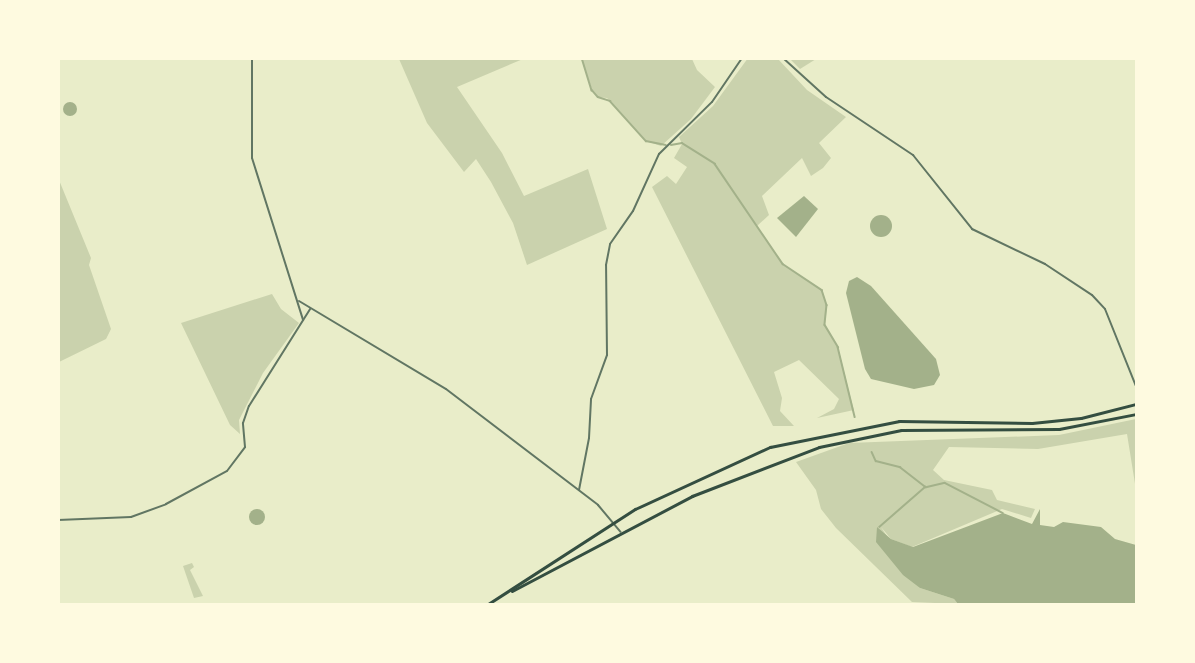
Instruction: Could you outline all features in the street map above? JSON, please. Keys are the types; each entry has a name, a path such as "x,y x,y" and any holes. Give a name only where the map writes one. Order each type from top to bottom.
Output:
{"main road":[{"path":"495,600 615,521 745,456 821,435 906,420 1057,421 1137,404"},
{"path":"488,604 621,532 737,477 848,439 926,428 1059,429 1137,414"}],"street":[{"path":"252,58 252,158 290,282 299,301 303,321"},
{"path":"579,490 589,438 591,399 607,355 609,324 606,265 610,244 633,210 659,154 712,102 742,58"},
{"path":"783,58 826,97 913,155 972,229 1046,264 1092,295 1108,315 1137,386"},
{"path":"299,301 446,389 579,490 615,521 621,532"},
{"path":"58,520 131,517 166,504 227,471 245,447 243,423 249,406 310,309"}],"shaded area":[{"path":"748,58 778,59 807,90 846,117 819,143 831,158 823,168 811,176 802,158 762,196 769,215 757,226 783,264 822,290 827,305 825,325 838,347 854,410 817,418 834,409 839,399 799,360 774,372 782,398 780,411 794,426 773,426 652,187 667,176 676,184 687,167 674,158 682,144 679,137 713,106"},
{"path":"399,59 523,59 457,87 502,153 524,196 588,169 607,229 527,265 513,223 491,182 476,159 464,172 427,123"},
{"path":"582,59 692,59 697,70 715,87 691,119 661,146 646,141 607,98 598,97 592,90"},
{"path":"790,59 816,59 800,69"},
{"path":"67,102 73,102 77,109 73,116 67,116 63,112 63,106"},
{"path":"59,180 91,258 89,265 111,329 106,339 59,362"},
{"path":"804,196 818,209 796,237 777,218"},
{"path":"881,215 889,218 892,226 889,234 881,237 873,234 870,226 873,218"},
{"path":"857,277 871,286 936,359 940,375 934,385 914,389 871,379 865,369 846,293 849,281"},
{"path":"272,294 281,309 299,323 263,373 239,420 240,434 230,425 181,323"},
{"path":"1136,419 1136,490 1127,434 1038,449 949,447 933,470 944,480 992,490 997,500 1035,509 1031,518 1002,509 912,547 891,539 881,527 920,588 954,599 958,604 912,602 836,528 821,509 816,490 796,462 849,443 1059,435"},
{"path":"254,509 260,509 265,517 263,523 254,525 249,520 249,514"},
{"path":"1040,509 1040,525 1054,527 1063,522 1101,527 1115,539 1136,545 1136,604 958,604 954,599 920,588 903,575 876,542 877,527 891,539 913,547 1003,513 1032,524"},
{"path":"192,563 194,567 190,570 203,596 194,598 183,566"}],"waterway":[{"path":"582,58 592,90 598,97 610,101 646,141 666,145"},
{"path":"671,145 682,143 715,164 783,264 822,290 827,305 825,325 838,347 855,417"},
{"path":"872,452 876,461 900,467 926,487 880,527"},
{"path":"927,487 945,483 1003,513"}]}
